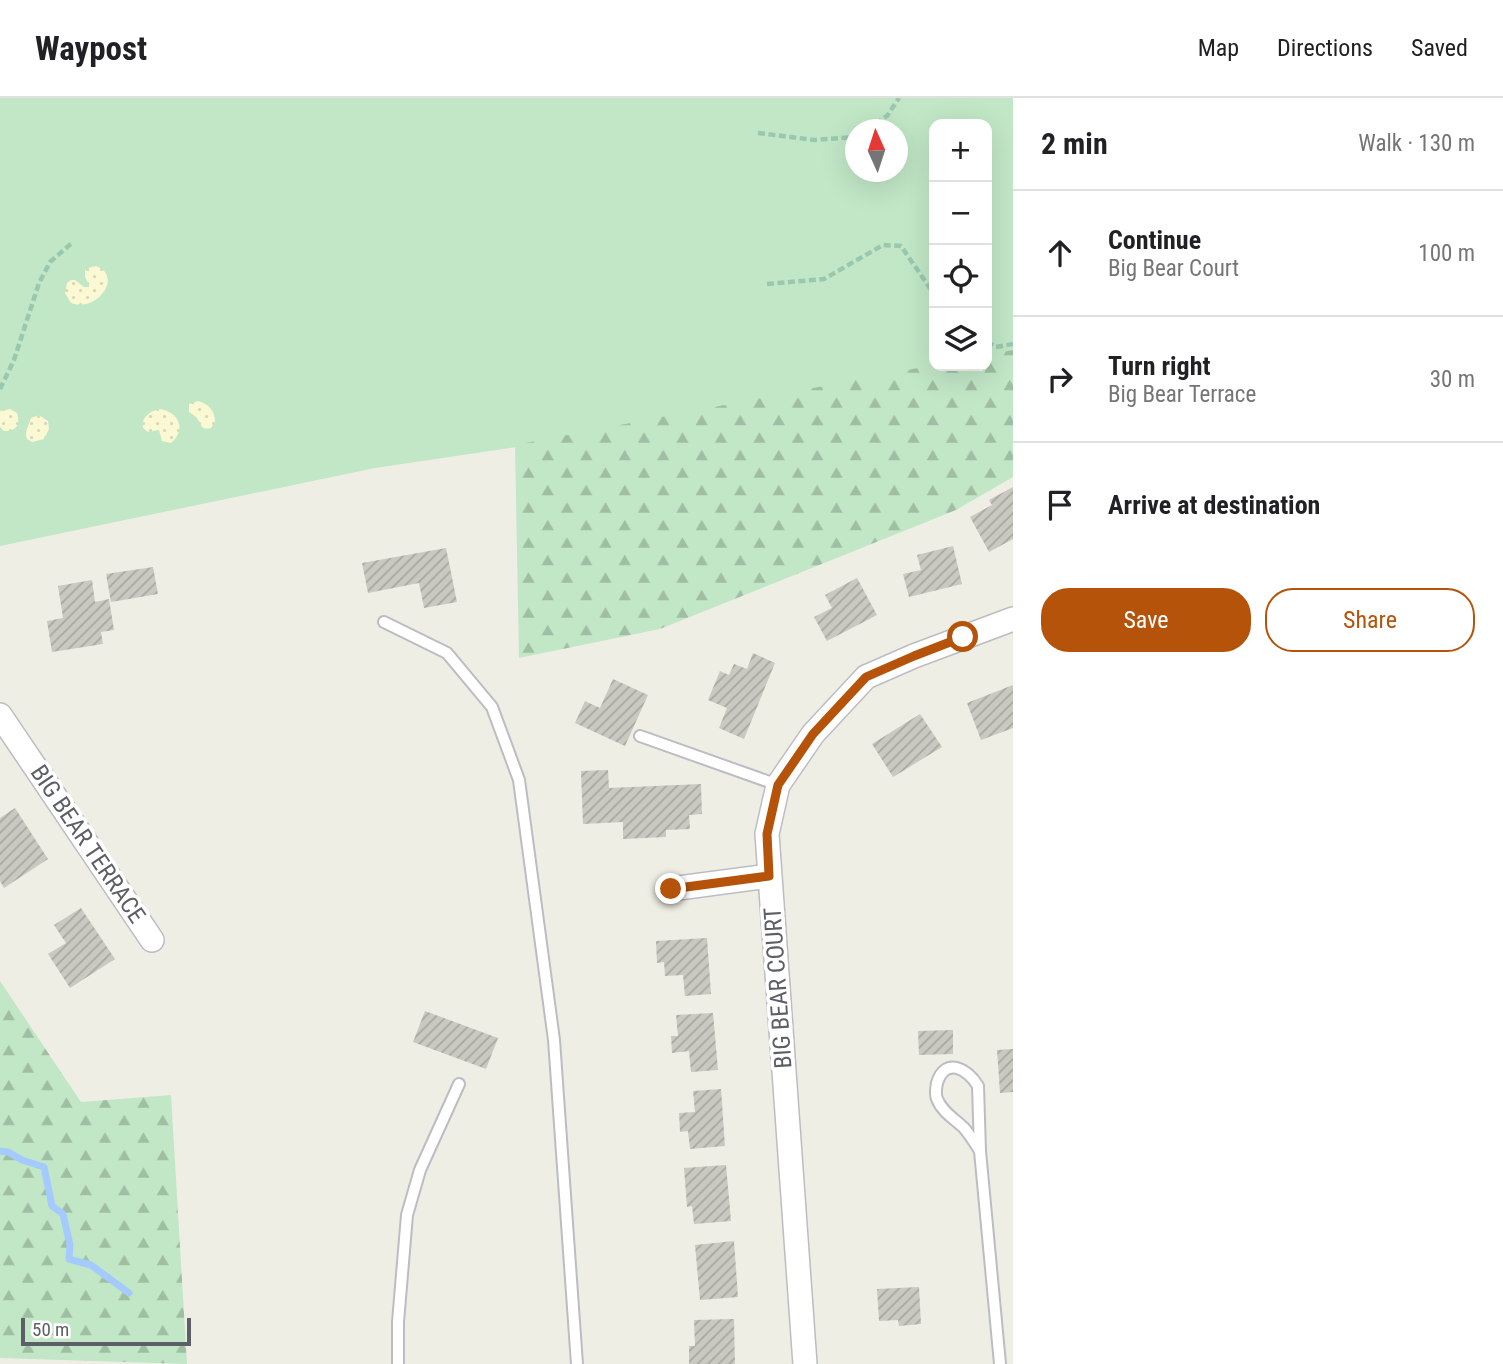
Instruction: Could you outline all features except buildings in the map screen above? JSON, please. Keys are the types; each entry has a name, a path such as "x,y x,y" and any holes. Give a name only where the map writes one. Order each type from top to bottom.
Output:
{"street":[{"name":"BIG BEAR COURT","path":"805,1364 767,834 778,785 813,734 866,677 1013,619"},
{"name":"BIG BEAR TERRACE","path":"0,715 152,940"},
{"path":"671,889 769,876"}],"lane":[{"path":"384,622 447,653 492,707 519,780 554,1040 577,1364"},
{"path":"640,736 778,785"},
{"path":"980,1152 971,1136 937,1100 939,1078 948,1069 962,1069 978,1086 980,1152 1000,1364"},
{"path":"398,1364 398,1322 407,1214 420,1170 459,1084"}],"path":[{"path":"883,119 900,98"},
{"path":"758,132 815,140 845,138"},
{"path":"0,389 14,359 39,283 50,262 73,242"},
{"path":"767,284 824,279 883,245 892,245 901,246 929,287"},
{"path":"992,345 996,347 1013,344"}],"green space":[{"path":"0,98 1013,98 1013,364 992,368 992,119 929,119 929,371 979,371 853,397 375,468 0,546"},
{"path":"1013,350 1013,477 956,510 660,629 519,658 515,445 929,366 929,371 992,371 992,354"},
{"path":"0,981 81,1102 171,1095 187,1364 0,1358"}],"sand":[{"path":"96,266 108,277 104,292 90,303 71,303 65,293 67,283 75,280 84,287 89,287 85,270"},
{"path":"198,401 213,411 215,422 211,428 203,428 189,412 189,404"},
{"path":"10,409 17,413 18,424 12,430 4,431 0,427 0,411"},
{"path":"160,409 172,414 179,422 179,433 171,443 162,441 159,430 148,432 143,428 147,415"},
{"path":"39,415 48,421 49,429 44,439 32,442 27,439 26,431 31,418"}],"waterway":[{"path":"0,1151 44,1167 52,1206 63,1214 70,1245 69,1259 91,1265 129,1293"}],"route":[{"path":"671,889 769,876 767,834 778,785 813,734 866,677 963,637"}]}
